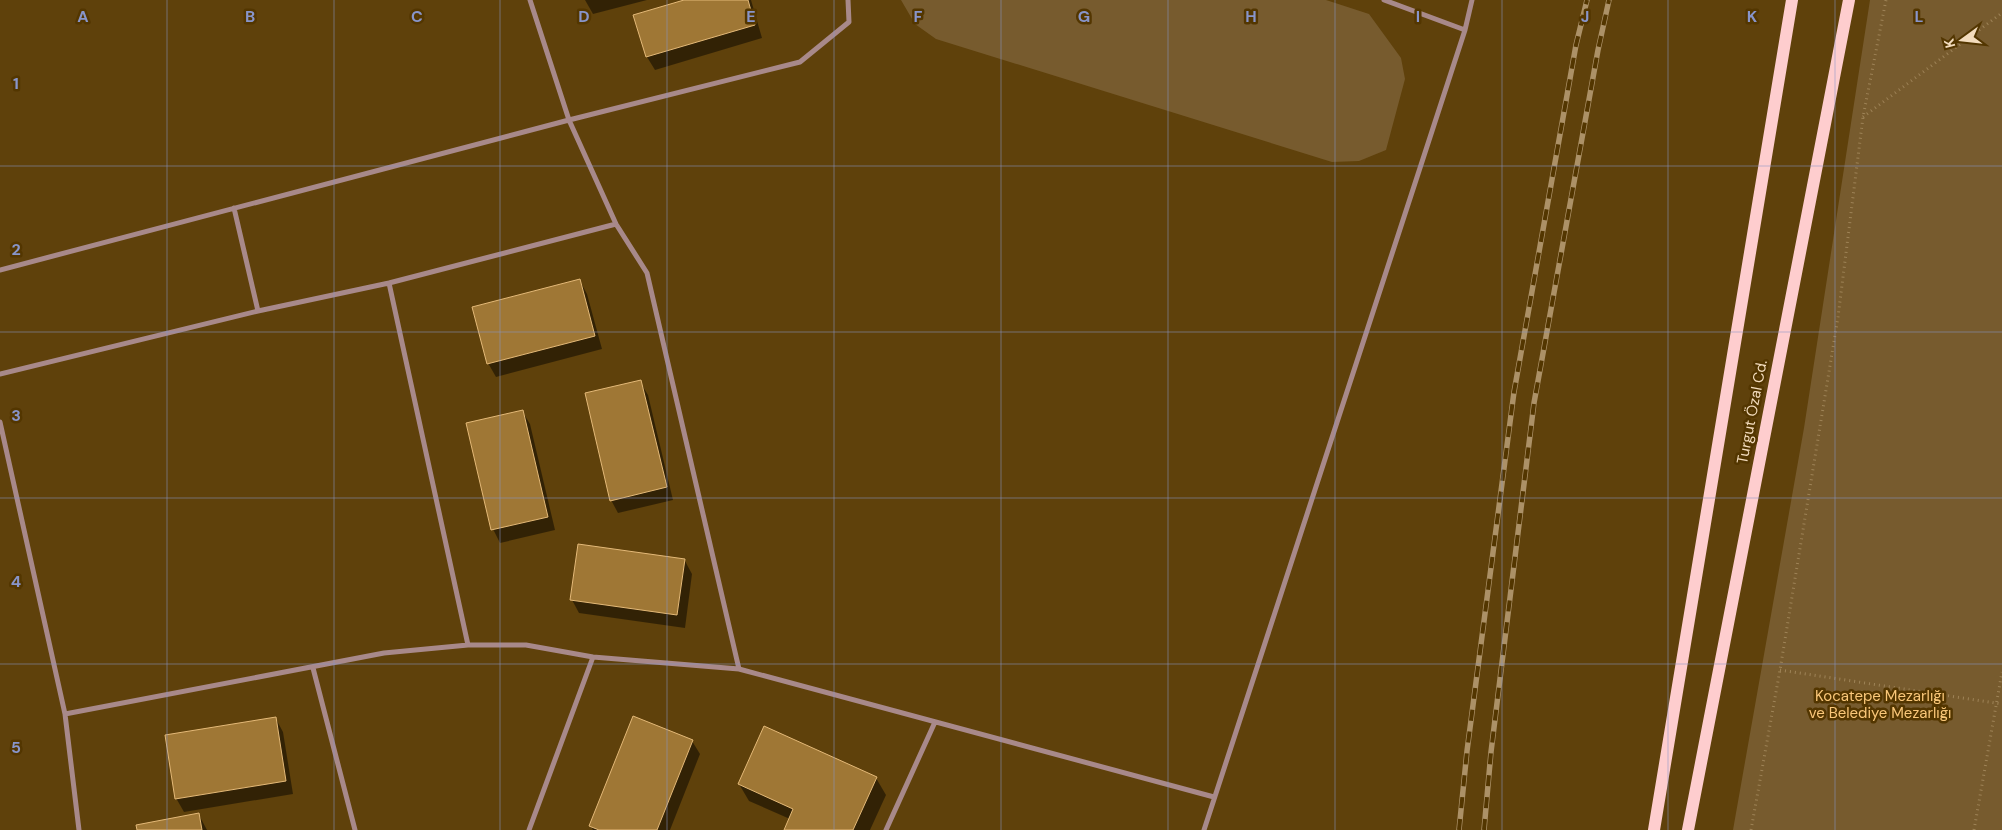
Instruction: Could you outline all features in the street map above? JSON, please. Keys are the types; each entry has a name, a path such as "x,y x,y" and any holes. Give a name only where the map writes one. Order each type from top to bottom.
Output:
{"main road":[{"name":"Turgut Özal Cd.","path":"1654,830 1792,0"},
{"name":"Turgut Özal Cd.","path":"1688,830 1849,0"}],"street":[{"path":"530,0 569,120 616,224 647,273 739,669"},
{"path":"0,270 569,120 800,62 849,22 848,0"},
{"path":"1384,0 1465,30"},
{"path":"1204,830 1465,30 1472,0"},
{"path":"234,208 258,311"},
{"path":"0,374 258,311 389,283 616,224"},
{"path":"389,283 468,645"},
{"path":"0,422 65,714 79,830"},
{"path":"65,714 384,653 468,645 526,645 593,658 739,669 1214,797"},
{"path":"529,830 593,658"},
{"path":"313,668 355,830"},
{"path":"886,830 935,722"}],"path":[{"path":"1751,830 1780,670 1842,291 1863,117 1886,0"},
{"path":"1863,117 2002,13"},
{"path":"1780,670 2002,704"},
{"path":"1974,830 2002,672"}],"green space":[{"path":"901,0 1326,0 1369,14 1401,58 1405,79 1386,150 1359,161 1332,162 936,39 915,24"},
{"name":"Kocatepe Mezarlığı ve Belediye Mezarlığı","path":"1870,0 2002,0 2002,830 1733,830 1804,428"}],"building":[{"path":"684,0 748,0 755,25 646,57 633,15"},
{"path":"580,279 595,336 487,364 472,307"},
{"path":"641,380 667,487 610,501 585,393"},
{"path":"523,410 548,517 491,530 466,423"},
{"path":"578,544 685,559 677,615 570,600"},
{"path":"633,716 693,740 657,830 599,830 589,826"},
{"path":"276,717 286,781 175,799 165,735"},
{"path":"764,726 877,777 853,830 784,830 793,809 738,784"},
{"path":"199,813 202,830 137,830 136,825"}],"railway":[{"path":"1459,830 1467,751 1514,392 1576,45 1587,0"},
{"path":"1484,830 1491,752 1534,403 1598,50 1609,0"}]}
